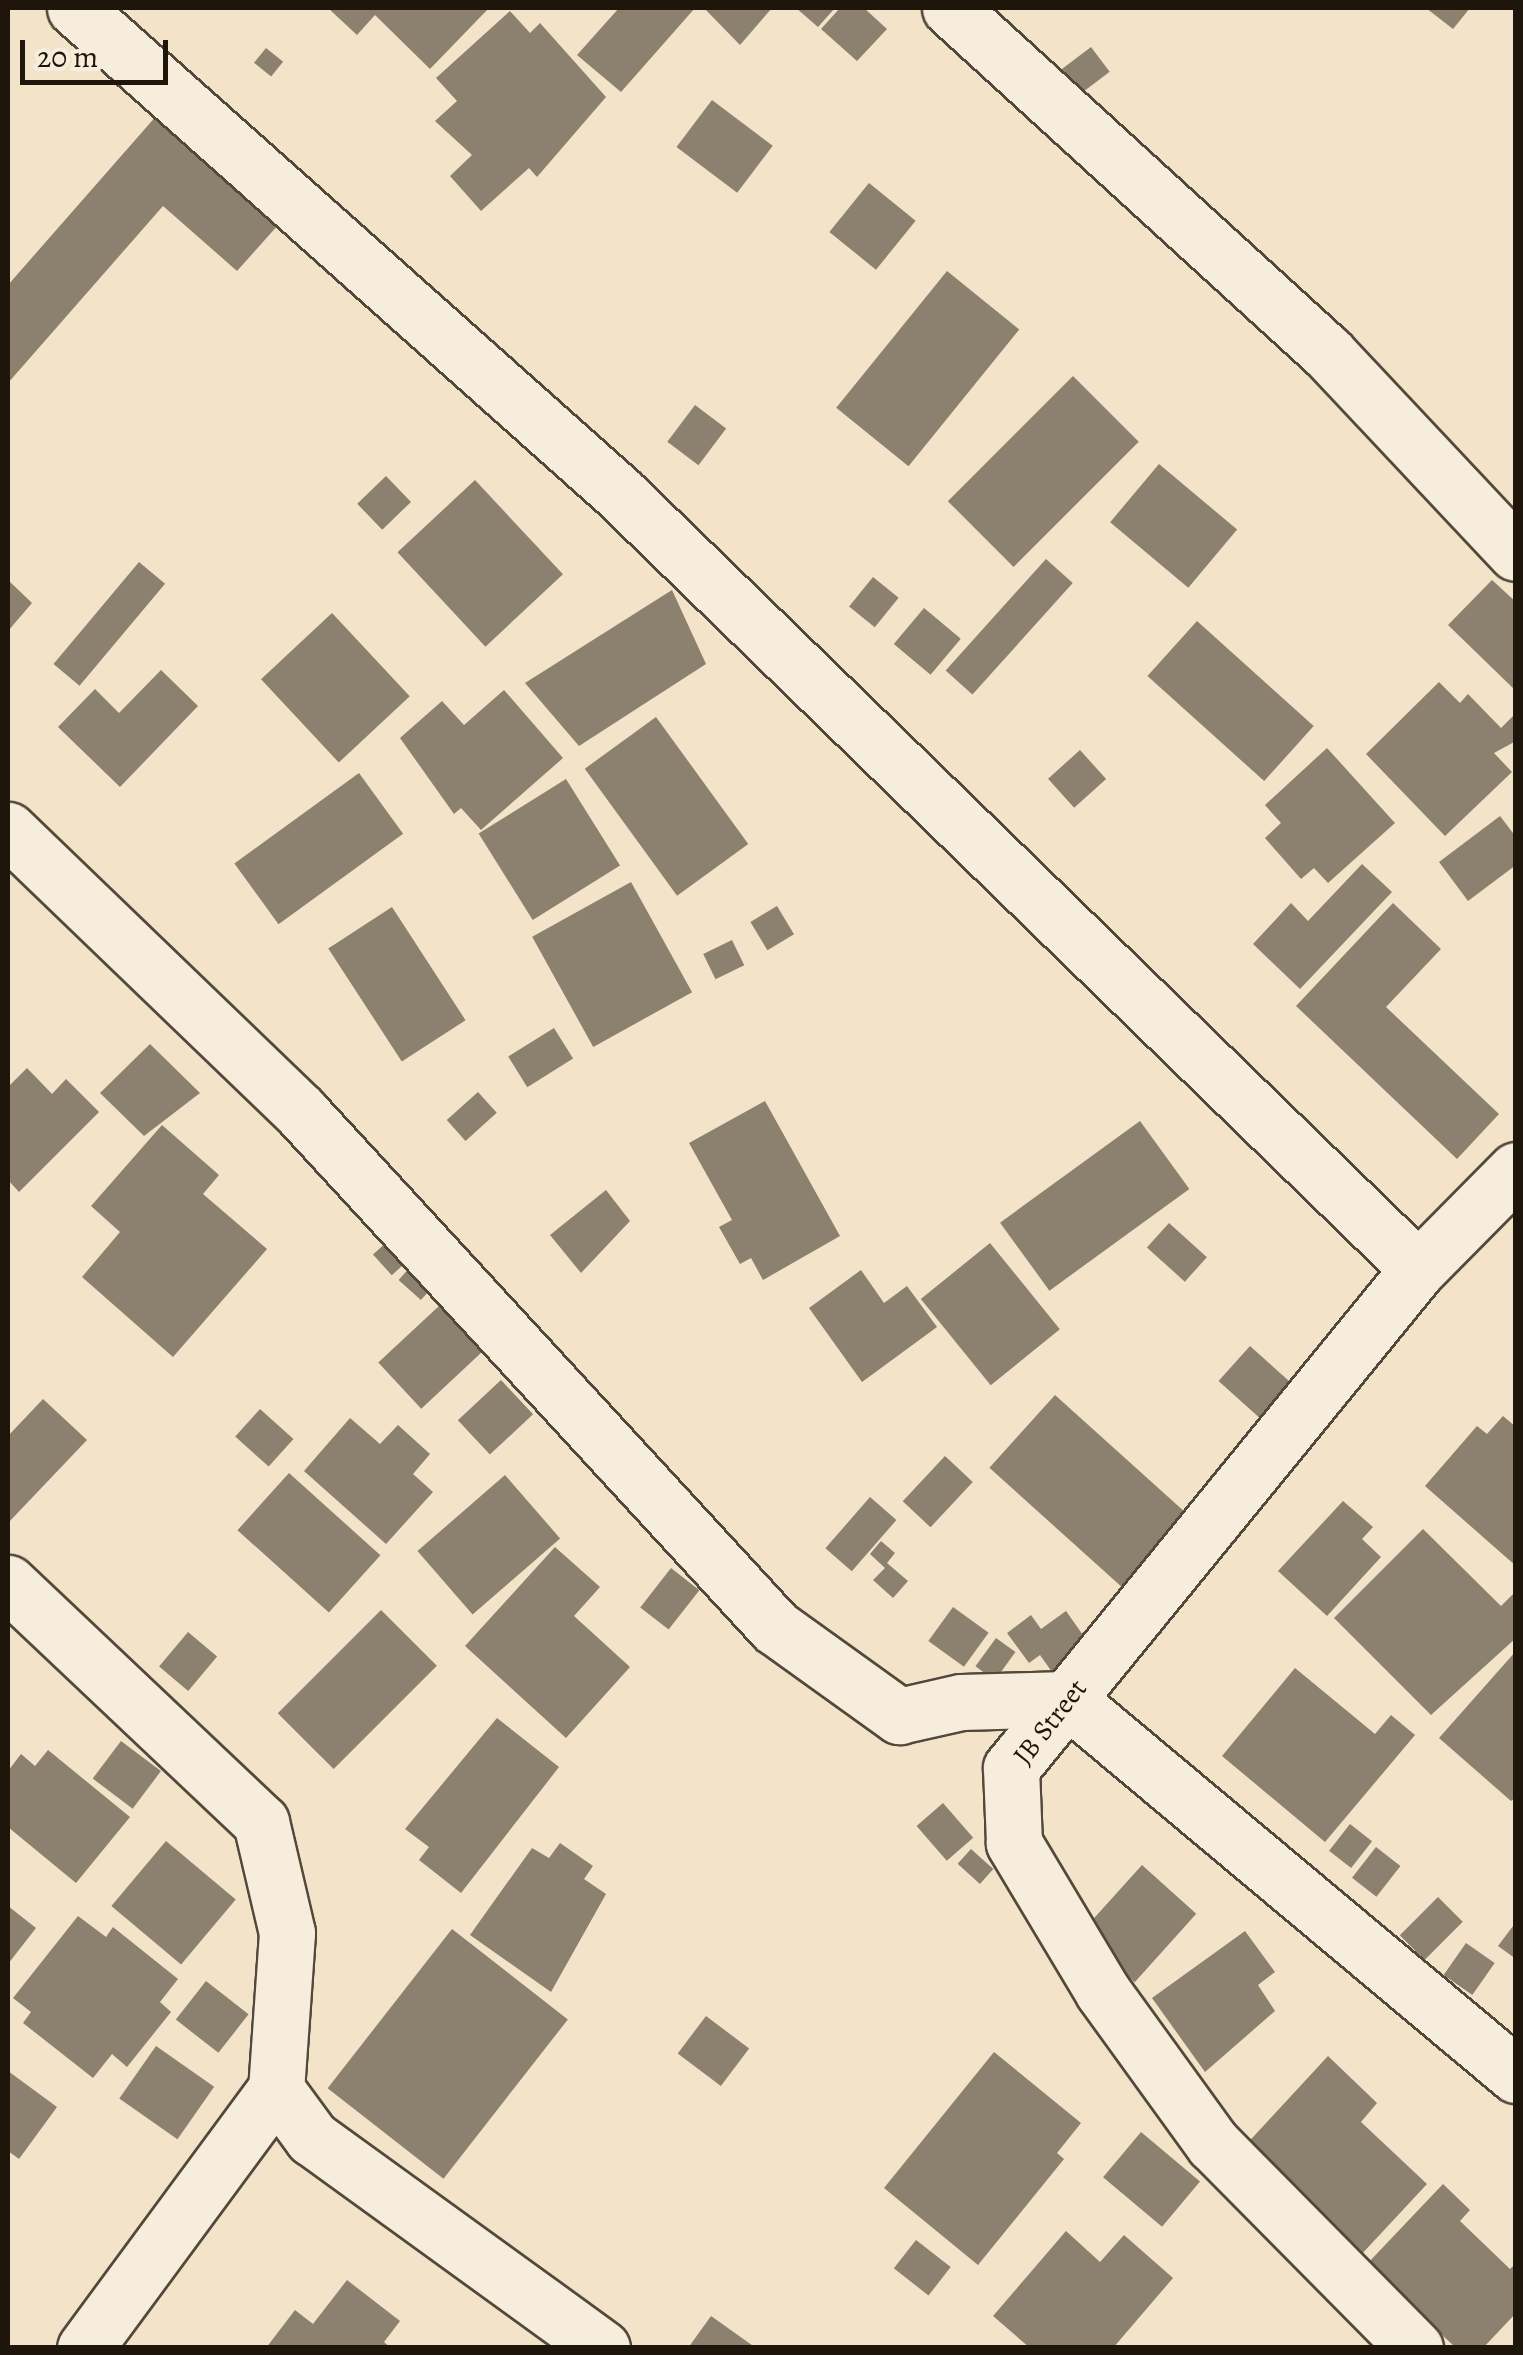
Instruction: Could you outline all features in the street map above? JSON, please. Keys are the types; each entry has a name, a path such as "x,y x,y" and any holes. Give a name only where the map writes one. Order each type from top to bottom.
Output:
{"street":[{"path":"75,8 618,492 1418,1269"},
{"path":"950,8 1328,353 1516,553"},
{"path":"8,830 300,1111 775,1627 899,1716 961,1702 1067,1699 1506,2048"},
{"name":"JB Street","path":"1415,2348 1212,2144 1103,1992 1014,1843 1012,1768 1418,1269 1516,1170"},
{"path":"8,1583 261,1822 288,1933 276,2089 85,2348"},
{"path":"276,2089 312,2138 602,2348"}],"building":[{"path":"328,8 489,8 430,69 375,15 357,35"},
{"path":"619,8 695,8 621,92 577,55"},
{"path":"704,8 772,8 740,45"},
{"path":"796,8 835,8 818,27"},
{"path":"840,8 864,8 887,29 857,61 821,29"},
{"path":"1426,8 1470,8 1453,29"},
{"path":"510,11 530,33 540,23 606,97 537,177 529,168 481,211 450,176 472,155 435,121 457,101 436,78"},
{"path":"1091,47 1110,72 1075,98 1057,73"},
{"path":"266,48 283,62 271,77 254,63"},
{"path":"712,100 773,146 737,193 676,147"},
{"path":"165,106 288,214 237,271 163,206 8,383 8,285"},
{"path":"869,183 916,221 876,270 829,232"},
{"path":"947,271 1019,330 909,466 836,408"},
{"path":"1073,376 1139,442 1014,567 948,501"},
{"path":"695,405 726,428 698,465 667,442"},
{"path":"1159,464 1237,530 1188,588 1110,522"},
{"path":"386,476 411,502 382,530 357,504"},
{"path":"475,480 563,574 485,647 397,552"},
{"path":"1046,559 1073,583 972,695 946,670"},
{"path":"139,562 165,584 80,686 54,664"},
{"path":"873,577 899,598 875,627 849,607"},
{"path":"8,580 32,603 8,631"},
{"path":"1492,580 1516,602 1516,691 1448,625"},
{"path":"672,590 706,664 579,746 525,683"},
{"path":"924,608 961,639 931,675 894,644"},
{"path":"332,613 410,696 339,763 261,679"},
{"path":"1197,621 1314,726 1264,781 1147,676"},
{"path":"161,670 198,706 120,787 58,727 95,689 119,713"},
{"path":"1439,682 1460,703 1468,694 1501,728 1516,713 1516,741 1494,753 1512,772 1445,836 1366,754"},
{"path":"504,690 563,758 481,830 461,808 454,814 400,738 442,701 464,725"},
{"path":"656,717 748,844 677,896 585,769"},
{"path":"1327,748 1395,823 1328,883 1314,868 1301,879 1265,838 1281,823 1265,805"},
{"path":"1080,750 1106,779 1074,808 1048,779"},
{"path":"359,773 403,834 278,924 234,864"},
{"path":"566,779 620,866 533,920 479,834"},
{"path":"1500,816 1516,837 1516,865 1468,901 1439,862"},
{"path":"1362,864 1392,892 1300,989 1253,944 1291,903 1308,921"},
{"path":"631,882 692,992 593,1047 532,937"},
{"path":"1393,903 1441,949 1386,1007 1499,1114 1457,1159 1296,1006"},
{"path":"777,906 794,934 767,950 750,922"},
{"path":"392,907 466,1020 402,1062 328,948"},
{"path":"732,940 744,965 716,979 703,954"},
{"path":"554,1028 573,1059 527,1087 508,1057"},
{"path":"150,1044 200,1093 144,1136 100,1093"},
{"path":"27,1068 52,1094 66,1079 99,1112 19,1192 8,1180 8,1087"},
{"path":"478,1092 497,1113 466,1141 447,1120"},
{"path":"765,1101 840,1236 763,1280 751,1258 740,1264 719,1227 732,1220 689,1143"},
{"path":"1140,1121 1189,1189 1049,1291 1000,1223"},
{"path":"162,1125 219,1175 203,1194 267,1249 173,1357 82,1277 120,1232 91,1206"},
{"path":"606,1190 630,1221 581,1273 550,1235"},
{"path":"1169,1223 1207,1257 1185,1282 1147,1248"},
{"path":"399,1231 418,1252 392,1275 373,1254"},
{"path":"990,1243 1060,1329 991,1385 921,1299"},
{"path":"422,1254 444,1274 421,1300 399,1280"},
{"path":"861,1270 884,1303 907,1286 937,1327 862,1382 809,1308"},
{"path":"439,1306 482,1352 421,1409 378,1363"},
{"path":"1250,1346 1300,1391 1268,1426 1219,1381"},
{"path":"501,1380 533,1414 490,1455 458,1420"},
{"path":"1055,1395 1195,1521 1130,1594 989,1468"},
{"path":"43,1399 87,1440 8,1523 8,1436"},
{"path":"260,1409 293,1439 269,1467 235,1436"},
{"path":"1503,1416 1516,1427 1516,1566 1425,1486 1477,1426 1487,1434"},
{"path":"350,1418 380,1444 398,1425 430,1454 413,1474 433,1492 386,1544 304,1471"},
{"path":"945,1456 973,1482 931,1527 903,1501"},
{"path":"289,1473 380,1555 329,1613 237,1530"},
{"path":"505,1475 560,1538 473,1614 417,1551"},
{"path":"870,1497 896,1520 852,1571 825,1548"},
{"path":"1343,1501 1373,1527 1362,1539 1381,1557 1327,1616 1278,1571"},
{"path":"1423,1529 1501,1606 1516,1591 1516,1638 1431,1715 1334,1618"},
{"path":"881,1541 895,1553 887,1563 908,1581 893,1598 873,1580 885,1568 870,1554"},
{"path":"555,1547 600,1587 574,1616 630,1667 566,1738 465,1646"},
{"path":"671,1568 699,1590 669,1630 640,1607"},
{"path":"953,1607 989,1633 964,1667 928,1641"},
{"path":"381,1610 437,1666 334,1769 278,1713"},
{"path":"1066,1611 1090,1645 1052,1672 1040,1655 1029,1663 1007,1633 1031,1615 1041,1629"},
{"path":"188,1632 217,1656 188,1691 159,1666"},
{"path":"996,1638 1015,1652 995,1680 975,1666"},
{"path":"1516,1651 1516,1797 1511,1801 1439,1738"},
{"path":"1295,1668 1375,1734 1391,1715 1415,1735 1325,1842 1222,1756"},
{"path":"497,1718 559,1767 461,1893 419,1860 429,1847 405,1829"},
{"path":"121,1741 161,1771 133,1809 93,1779"},
{"path":"48,1750 130,1817 76,1883 8,1827 8,1771 21,1754 35,1766"},
{"path":"943,1803 973,1838 947,1861 917,1826"},
{"path":"1350,1824 1372,1841 1351,1868 1329,1851"},
{"path":"166,1841 236,1899 181,1965 111,1906"},
{"path":"560,1843 593,1866 584,1879 606,1894 551,1992 470,1935 532,1848 549,1858"},
{"path":"1376,1847 1400,1866 1376,1897 1352,1878"},
{"path":"971,1849 993,1869 980,1884 958,1864"},
{"path":"1142,1865 1196,1914 1135,1982 1080,1933"},
{"path":"1438,1897 1463,1922 1425,1960 1400,1935"},
{"path":"8,1906 36,1928 8,1964"},
{"path":"78,1916 106,1937 113,1927 178,1979 160,2002 171,2012 127,2067 112,2054 93,2078 23,2023 31,2012 13,1998"},
{"path":"1516,1922 1516,1959 1498,1946"},
{"path":"452,1929 568,2020 443,2179 328,2088"},
{"path":"1245,1931 1275,1972 1258,1985 1275,2011 1205,2072 1152,1998"},
{"path":"1466,1943 1495,1963 1472,1995 1444,1975"},
{"path":"206,1981 249,2014 218,2053 176,2020"},
{"path":"706,2016 749,2048 721,2086 678,2054"},
{"path":"156,2046 214,2087 177,2139 119,2098"},
{"path":"994,2052 1081,2123 1057,2153 1064,2159 978,2265 884,2188"},
{"path":"1328,2056 1377,2103 1361,2122 1427,2184 1359,2257 1242,2149"},
{"path":"8,2071 57,2107 19,2159 8,2151"},
{"path":"1141,2132 1200,2181 1162,2227 1103,2177"},
{"path":"1443,2184 1470,2210 1460,2221 1510,2269 1516,2263 1516,2313 1483,2348 1456,2348 1367,2264"},
{"path":"1066,2231 1100,2262 1124,2235 1173,2278 1113,2348 1030,2348 993,2316"},
{"path":"916,2240 951,2267 929,2295 894,2268"},
{"path":"347,2280 400,2321 384,2342 391,2348 266,2348 295,2310 313,2324"},
{"path":"711,2316 756,2348 688,2348"}]}
